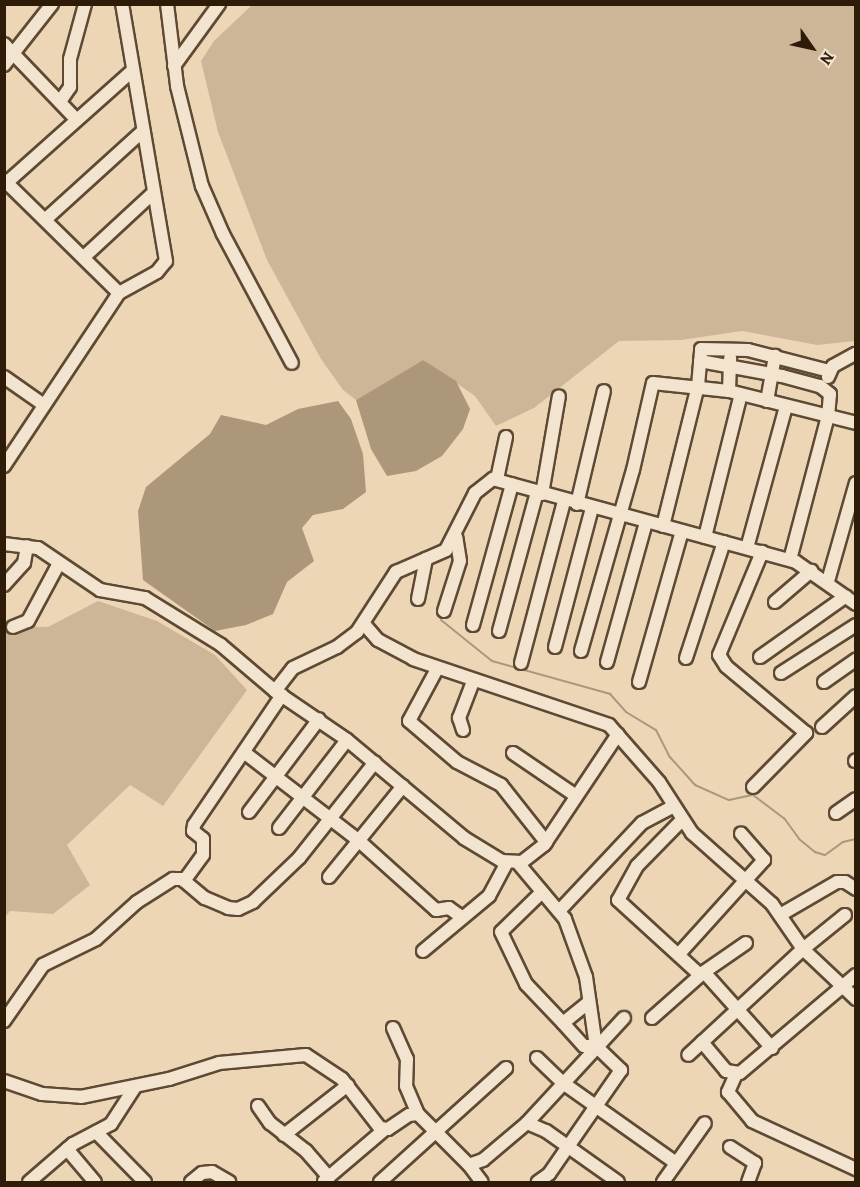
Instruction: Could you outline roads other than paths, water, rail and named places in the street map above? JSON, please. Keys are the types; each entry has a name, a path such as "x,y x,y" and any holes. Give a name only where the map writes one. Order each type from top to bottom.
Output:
{"street":[{"path":"4,65 15,55 52,4"},
{"path":"61,100 70,87 70,59 85,4"},
{"path":"4,466 119,293 157,272 166,261 122,4"},
{"path":"167,4 174,66 202,186 238,264 292,363"},
{"path":"174,66 219,4"},
{"path":"4,44 61,100 77,120"},
{"path":"119,293 48,218 5,183 133,70"},
{"path":"48,218 143,131"},
{"path":"84,256 153,193"},
{"path":"705,537 735,392 730,364 731,348"},
{"path":"663,526 698,386 701,349 731,348 775,356 829,371 855,354"},
{"path":"767,401 775,356"},
{"path":"700,361 730,364 773,374 828,391"},
{"path":"790,560 828,416 829,371"},
{"path":"5,377 44,405"},
{"path":"581,651 620,514 651,385 658,380 735,392 855,423"},
{"path":"577,504 604,391"},
{"path":"499,630 539,493 559,396"},
{"path":"747,548 786,406"},
{"path":"497,479 506,436"},
{"path":"184,881 203,855 203,839 193,831 194,825 245,753 293,668 344,643 364,624 396,572 446,550 456,537 479,488 497,479 564,501 790,560 828,581 852,600 760,657"},
{"path":"828,581 855,483"},
{"path":"473,625 512,484"},
{"path":"521,663 564,501"},
{"path":"555,647 592,507"},
{"path":"607,662 646,522"},
{"path":"639,682 682,531"},
{"path":"444,611 460,561 456,537"},
{"path":"686,658 724,542"},
{"path":"4,544 38,548 58,565 100,590 150,600 221,645 278,693 348,740 475,847 512,862 560,910 586,977 596,1046 621,1070 568,1147 538,1182"},
{"path":"4,585 24,563 27,546"},
{"path":"753,788 806,734 726,666 719,655 762,552"},
{"path":"418,598 426,559"},
{"path":"13,627 28,621 58,565"},
{"path":"775,602 812,571"},
{"path":"364,624 386,647 472,682 602,722 618,734 674,806 682,820 749,879 780,915 803,949 842,989 855,999"},
{"path":"781,673 855,625"},
{"path":"824,682 855,660"},
{"path":"437,669 409,721 457,762 501,785 546,842"},
{"path":"463,730 459,718 472,682"},
{"path":"822,727 855,696"},
{"path":"249,812 319,719"},
{"path":"423,951 460,916 489,896 512,862 531,857 546,842 618,734"},
{"path":"279,828 348,740"},
{"path":"245,753 358,840 436,910 449,908 460,916"},
{"path":"513,753 576,796"},
{"path":"4,1021 43,965 96,939 153,890 173,879 184,881 217,904 245,908 299,858 375,762"},
{"path":"329,877 403,786"},
{"path":"836,813 855,799"},
{"path":"560,910 642,823 674,806"},
{"path":"682,820 637,866 618,900 702,974 738,1009 772,1048"},
{"path":"679,954 749,879 764,858 741,834"},
{"path":"780,915 837,882 845,882 855,889"},
{"path":"542,892 501,932 526,984 584,1046 596,1046"},
{"path":"688,1054 803,949 846,915"},
{"path":"652,1018 702,974 746,943"},
{"path":"855,975 842,989 772,1048 736,1074 728,1092 752,1121 855,1169"},
{"path":"563,1023 590,1002"},
{"path":"469,1165 483,1160 527,1123 624,1018"},
{"path":"393,1028 407,1059 406,1086 418,1113 469,1165 482,1182"},
{"path":"702,1042 726,1071 736,1074"},
{"path":"4,1081 58,1096 98,1095 219,1063 292,1053 314,1058 348,1085 385,1130"},
{"path":"537,1058 563,1083 676,1163"},
{"path":"380,1182 506,1068"},
{"path":"284,1135 348,1085"},
{"path":"29,1182 68,1149 114,1120 135,1087"},
{"path":"258,1106 284,1135 306,1151 326,1180 385,1130 409,1115 418,1113"},
{"path":"527,1123 568,1147 618,1182"},
{"path":"663,1182 705,1123"},
{"path":"96,1132 145,1182"},
{"path":"730,1147 755,1162 748,1182"},
{"path":"68,1149 95,1182"},
{"path":"191,1182 202,1173 212,1172 230,1182"}],"waterway":[{"path":"441,620 492,661 610,694 626,712 656,730 669,756 695,785 729,800 753,795 784,818 799,839 815,852 825,855 843,842 856,839"}]}
